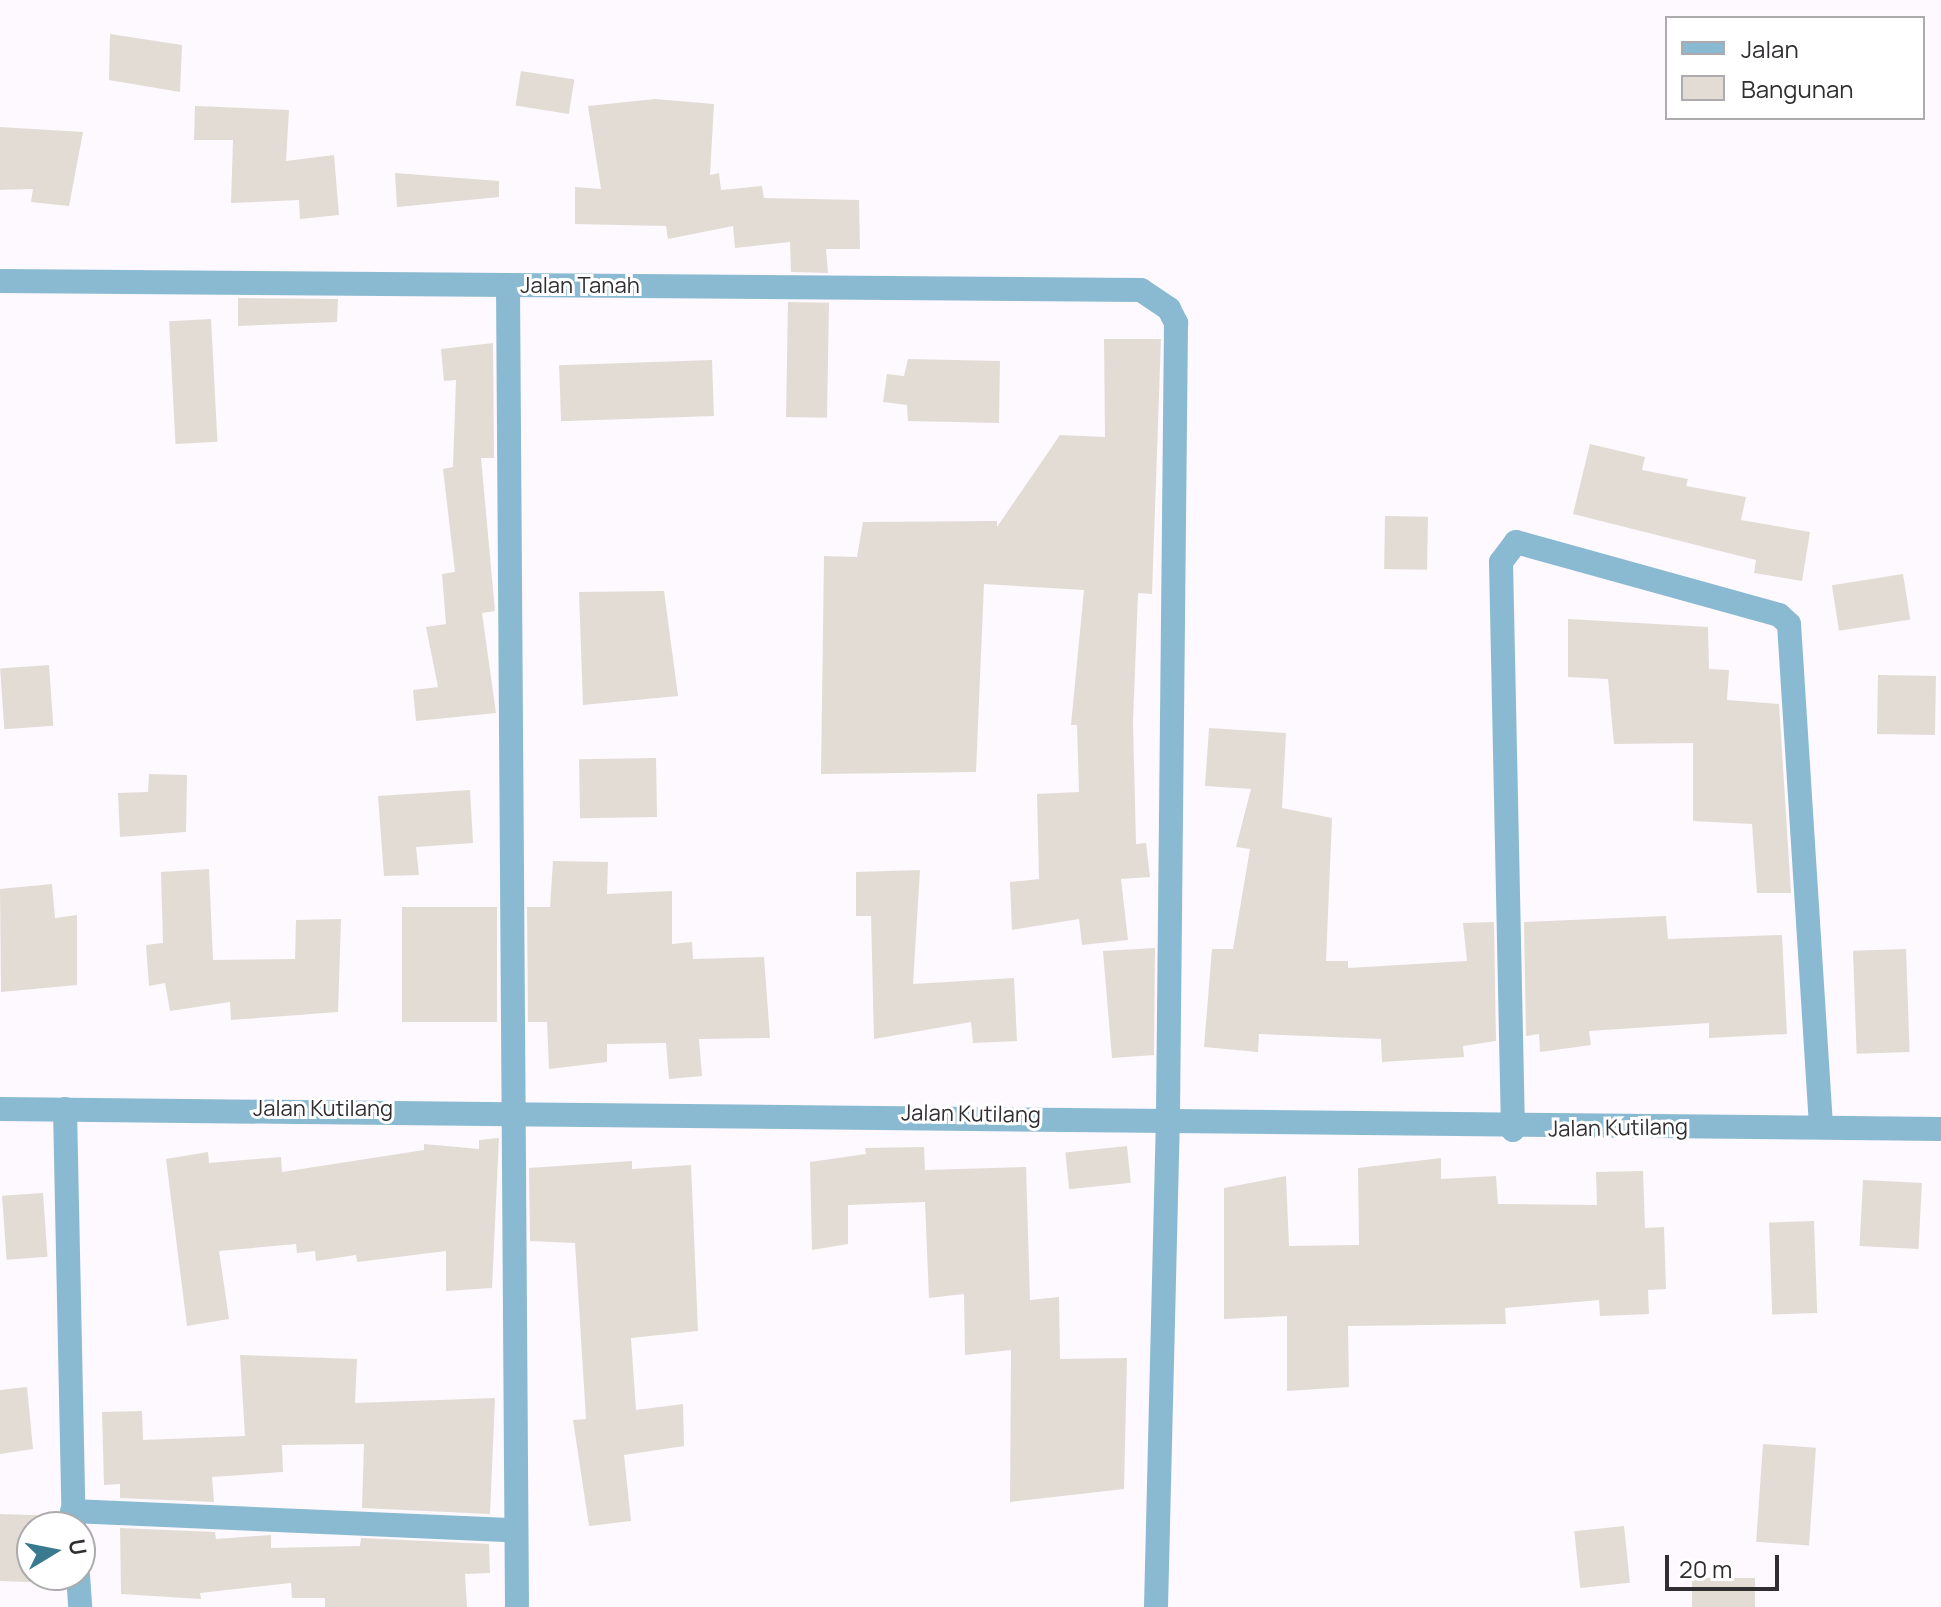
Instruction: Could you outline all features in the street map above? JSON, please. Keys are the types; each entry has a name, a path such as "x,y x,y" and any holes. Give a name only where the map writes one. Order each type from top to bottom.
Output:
{"street":[{"name":"Jalan Tanah","path":"0,281 1141,290 1158,297 1176,323 1168,1116"},
{"path":"508,286 519,1109 514,1530 517,1607"},
{"path":"1513,1130 1501,562 1516,542 1779,615 1789,624 1821,1126"},
{"name":"Jalan Kutilang","path":"0,1109 519,1109 1168,1116 1513,1130 1821,1126 1941,1129"},
{"path":"65,1109 73,1511"},
{"path":"1156,1607 1168,1116"},
{"path":"96,1520 514,1530"}],"building":[{"path":"110,34 182,45 180,92 109,80"},
{"path":"521,71 574,79 569,114 516,106"},
{"path":"655,99 714,104 710,175 719,173 721,190 762,186 764,198 859,200 860,249 826,249 828,273 791,272 790,242 735,248 733,226 668,239 666,226 575,224 575,187 601,189 588,106"},
{"path":"195,106 289,110 286,161 334,155 339,215 300,219 299,200 231,203 233,140 194,140"},
{"path":"0,127 83,132 69,206 31,202 33,189 0,190"},
{"path":"395,173 499,181 499,197 397,207"},
{"path":"238,298 338,299 337,322 238,326"},
{"path":"788,302 829,303 827,418 786,417"},
{"path":"211,319 217,442 175,444 169,321"},
{"path":"1104,339 1161,339 1152,594 1138,593 1133,722 1136,844 1146,843 1150,877 1121,879 1128,940 1082,945 1079,919 1012,930 1010,882 1039,879 1037,794 1079,792 1077,725 1071,725 1084,590 984,584 976,772 821,774 824,556 857,557 863,522 997,521 997,527 1060,435 1105,437"},
{"path":"493,343 494,458 481,458 495,611 482,613 496,713 416,721 413,690 438,687 426,627 446,624 442,574 455,572 443,469 453,467 456,380 444,381 441,349"},
{"path":"908,359 1000,361 999,423 908,421 907,405 883,402 887,374 904,376"},
{"path":"712,360 714,416 561,421 559,365"},
{"path":"1590,444 1645,457 1642,470 1688,479 1686,486 1746,497 1741,520 1810,532 1802,581 1754,573 1756,560 1573,514"},
{"path":"1385,516 1428,517 1427,570 1384,569"},
{"path":"1903,574 1910,619 1839,631 1832,585"},
{"path":"664,591 678,696 583,705 579,592"},
{"path":"1568,619 1708,627 1709,669 1729,670 1727,700 1779,704 1791,893 1757,893 1752,824 1693,821 1693,743 1614,744 1608,679 1568,677"},
{"path":"49,665 53,726 4,729 0,668"},
{"path":"1878,675 1936,676 1935,735 1877,734"},
{"path":"1209,728 1286,733 1282,808 1332,818 1326,961 1348,961 1348,968 1467,961 1463,923 1494,922 1496,1041 1463,1046 1464,1057 1382,1062 1381,1039 1259,1034 1258,1052 1204,1047 1212,949 1233,949 1250,849 1236,847 1251,789 1205,786"},
{"path":"656,758 657,817 580,818 579,759"},
{"path":"149,774 187,775 186,832 120,837 118,793 148,792"},
{"path":"470,790 473,843 416,847 419,875 384,876 378,796"},
{"path":"553,861 608,862 607,894 672,891 672,944 692,942 693,959 764,957 770,1038 699,1039 702,1076 669,1079 666,1043 607,1044 607,1062 549,1069 547,1022 528,1022 527,907 550,907"},
{"path":"209,869 213,960 295,959 296,920 341,919 338,1012 231,1020 230,1002 170,1011 165,983 149,986 146,945 163,943 161,872"},
{"path":"920,870 913,984 1014,978 1017,1041 973,1043 971,1022 874,1039 871,916 856,916 856,872"},
{"path":"52,884 55,918 77,915 77,985 1,992 0,889"},
{"path":"402,907 497,907 497,1022 402,1022"},
{"path":"1666,916 1668,939 1782,935 1787,1034 1709,1038 1709,1023 1589,1031 1591,1045 1540,1052 1539,1034 1526,1036 1524,922"},
{"path":"1155,948 1154,1055 1112,1058 1103,951"},
{"path":"1906,949 1910,1052 1857,1054 1853,951"},
{"path":"499,1138 492,1288 446,1291 446,1251 357,1262 356,1255 316,1261 315,1251 297,1253 296,1244 219,1251 229,1319 187,1326 166,1159 208,1152 209,1163 281,1157 282,1172 424,1150 424,1144 479,1149 479,1140"},
{"path":"1127,1146 1131,1183 1069,1189 1065,1152"},
{"path":"924,1147 925,1170 1026,1167 1030,1300 1059,1297 1060,1359 1127,1358 1124,1489 1010,1502 1011,1350 965,1355 964,1294 929,1298 925,1202 848,1205 848,1244 812,1250 810,1162 866,1154 865,1148"},
{"path":"1441,1158 1441,1179 1496,1176 1498,1204 1597,1205 1596,1172 1643,1171 1645,1228 1664,1227 1666,1289 1648,1290 1649,1314 1600,1316 1599,1300 1505,1308 1506,1324 1348,1326 1349,1387 1287,1391 1287,1316 1224,1319 1224,1188 1286,1176 1289,1246 1359,1245 1358,1168"},
{"path":"632,1161 632,1169 691,1165 698,1331 631,1338 636,1410 683,1404 684,1446 624,1455 631,1521 589,1526 573,1420 586,1419 575,1243 530,1241 529,1168"},
{"path":"1863,1180 1922,1183 1918,1249 1860,1246"},
{"path":"43,1193 47,1257 7,1260 2,1196"},
{"path":"1814,1221 1817,1313 1772,1315 1769,1223"},
{"path":"240,1355 357,1359 355,1403 495,1398 490,1514 362,1508 364,1444 282,1445 283,1472 212,1477 214,1502 120,1498 120,1484 104,1485 102,1412 142,1411 143,1440 245,1436"},
{"path":"27,1387 33,1449 0,1454 0,1390"},
{"path":"1763,1444 1816,1448 1809,1545 1756,1542"},
{"path":"0,1514 16,1515 16,1582 0,1581"},
{"path":"1624,1526 1630,1583 1580,1588 1574,1531"},
{"path":"120,1528 215,1532 216,1539 271,1535 271,1548 360,1546 361,1538 489,1544 490,1573 465,1574 467,1607 325,1607 325,1598 292,1598 291,1583 200,1593 201,1599 121,1594"},
{"path":"1692,1578 1755,1578 1755,1607 1692,1607"}]}
